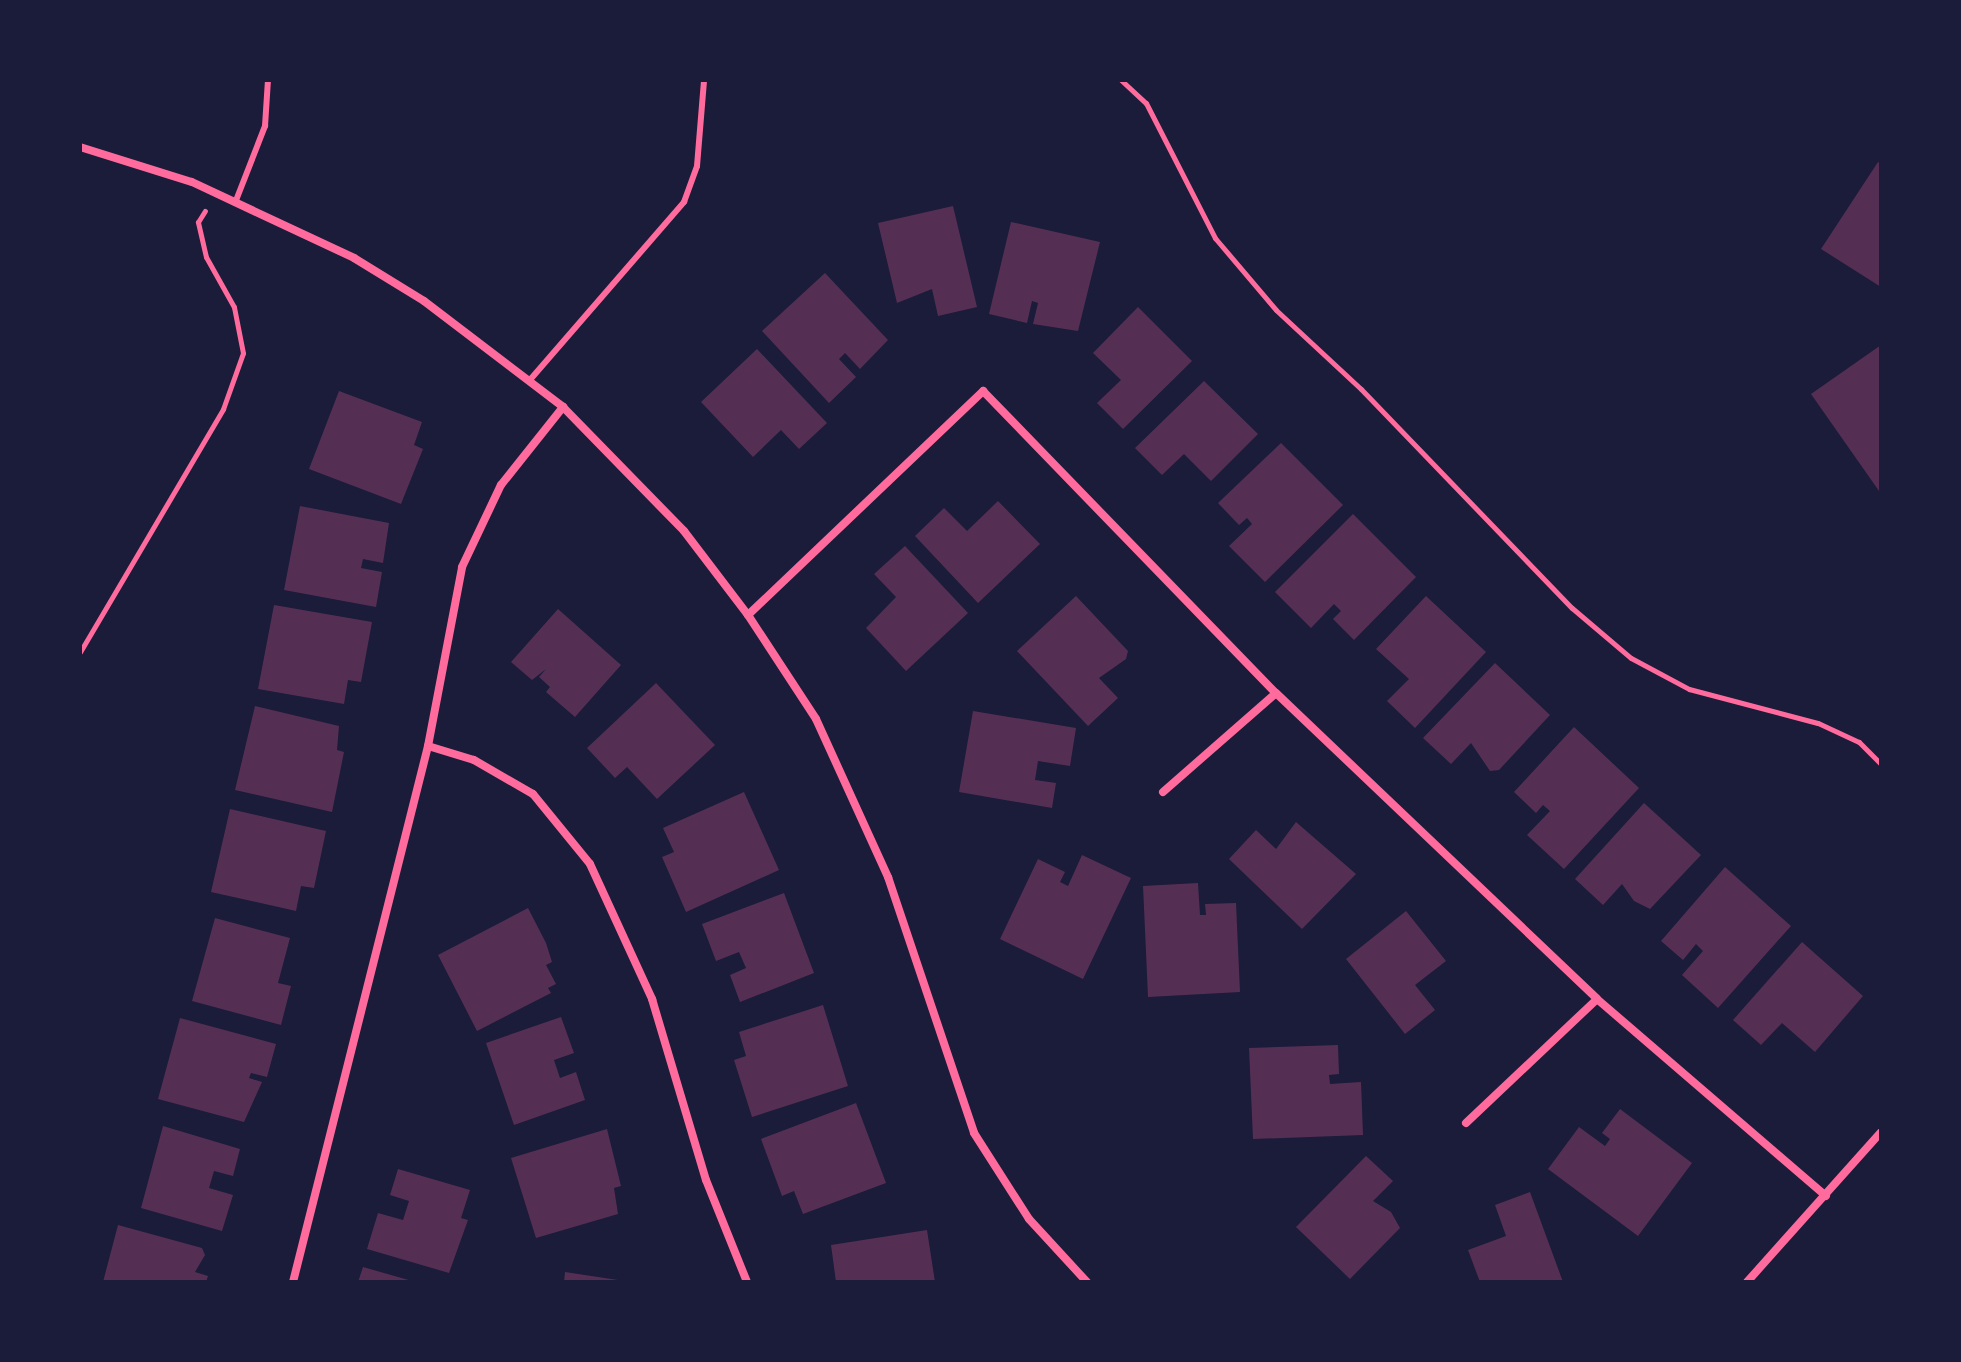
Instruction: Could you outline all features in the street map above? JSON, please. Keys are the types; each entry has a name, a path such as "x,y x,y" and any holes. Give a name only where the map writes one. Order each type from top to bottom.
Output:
{"street":[{"path":"80,147 217,194 389,279 563,407 684,531 748,615 816,719 888,877 974,1133 1029,1219 1073,1278 1087,1282"},
{"path":"748,615 983,391 1276,693 1597,999 1826,1196"},
{"path":"293,1282 428,746 462,567 501,485 563,407"},
{"path":"1163,792 1276,693"},
{"path":"428,746 474,760 533,794 590,864 652,999 706,1180 747,1282"},
{"path":"1466,1123 1597,999"},
{"path":"1747,1282 1881,1132"}],"lane":[{"path":"235,203 265,126 268,80"},
{"path":"529,381 684,202 697,166 704,80"}],"path":[{"path":"1121,80 1146,103 1215,238 1276,310 1361,389 1572,608 1631,658 1689,689 1818,723 1859,742 1881,764"},
{"path":"80,652 223,409 243,353 234,307 206,257 198,222 217,194"}],"building":[{"path":"1878,162 1881,164 1881,287 1821,249"},
{"path":"953,206 977,307 938,316 932,289 897,303 878,223"},
{"path":"1011,222 1100,242 1078,331 1033,324 1038,303 1032,301 1027,323 989,314"},
{"path":"825,273 888,340 860,369 845,353 839,359 856,377 829,403 762,331"},
{"path":"1138,307 1192,361 1123,429 1097,403 1121,380 1093,353"},
{"path":"1881,345 1881,489 1879,491 1811,394"},
{"path":"757,349 827,423 799,449 781,430 753,457 701,402"},
{"path":"1204,381 1258,434 1211,481 1184,454 1162,475 1135,448"},
{"path":"339,391 422,422 414,445 423,449 401,504 309,469"},
{"path":"1281,443 1343,505 1265,582 1229,546 1252,524 1247,518 1239,525 1218,503"},
{"path":"998,501 1040,544 978,603 915,536 944,508 967,531"},
{"path":"300,506 389,523 383,563 363,559 361,568 382,572 376,607 284,590"},
{"path":"1353,514 1416,577 1354,640 1333,619 1341,611 1334,604 1311,628 1275,592"},
{"path":"905,546 968,613 906,671 866,628 896,597 874,574"},
{"path":"1076,596 1128,651 1126,659 1099,678 1118,698 1088,726 1017,651"},
{"path":"1426,596 1486,652 1415,728 1387,701 1409,679 1376,649"},
{"path":"274,605 372,622 361,682 348,680 344,704 258,689"},
{"path":"558,609 621,665 575,717 546,692 550,687 539,677 546,669 532,680 511,662"},
{"path":"1495,663 1550,715 1499,770 1490,771 1471,743 1451,764 1423,738"},
{"path":"656,683 715,745 657,799 627,767 615,778 587,748"},
{"path":"255,706 339,726 337,750 344,752 332,812 235,790"},
{"path":"973,711 1076,728 1070,766 1038,761 1035,780 1056,783 1052,808 959,792"},
{"path":"1574,727 1639,788 1564,869 1527,835 1550,811 1543,805 1536,813 1514,792"},
{"path":"744,792 779,870 686,912 662,857 674,852 663,828"},
{"path":"1644,803 1701,855 1650,909 1634,901 1622,884 1603,905 1575,879"},
{"path":"230,809 326,831 314,888 301,886 296,911 211,892"},
{"path":"1296,822 1356,874 1302,929 1229,859 1256,830 1276,849"},
{"path":"1082,855 1131,878 1083,979 1000,939 1038,859 1065,872 1060,882 1068,886"},
{"path":"1725,867 1791,926 1718,1008 1682,975 1703,951 1696,944 1683,960 1661,941"},
{"path":"1198,883 1200,915 1206,915 1205,904 1236,903 1240,992 1148,997 1143,886"},
{"path":"784,893 814,973 740,1002 730,975 746,968 739,952 716,961 702,924"},
{"path":"528,908 546,943 552,962 546,965 556,984 548,988 551,993 477,1031 438,955"},
{"path":"1406,911 1446,961 1415,985 1435,1010 1405,1034 1346,959"},
{"path":"215,918 290,938 278,983 291,986 281,1025 192,1001"},
{"path":"1802,942 1863,996 1815,1052 1782,1023 1761,1045 1733,1020"},
{"path":"823,1005 848,1086 752,1117 734,1060 746,1056 739,1032"},
{"path":"561,1017 574,1053 554,1060 560,1078 576,1072 585,1100 514,1125 486,1043"},
{"path":"180,1018 276,1044 267,1077 251,1073 249,1078 262,1082 244,1122 158,1099"},
{"path":"1338,1045 1339,1074 1329,1075 1330,1084 1361,1082 1363,1135 1253,1139 1249,1048"},
{"path":"856,1103 886,1183 803,1214 794,1191 782,1196 761,1139"},
{"path":"1620,1109 1692,1163 1638,1236 1548,1169 1579,1127 1605,1146 1610,1139 1602,1133"},
{"path":"163,1126 240,1149 233,1176 214,1171 209,1188 233,1195 222,1231 141,1208"},
{"path":"607,1129 621,1186 614,1188 618,1214 536,1238 511,1158"},
{"path":"1366,1156 1393,1181 1373,1201 1391,1212 1400,1228 1350,1279 1296,1227"},
{"path":"398,1169 470,1190 461,1218 468,1220 449,1273 367,1249 378,1213 403,1220 409,1201 390,1195"},
{"path":"1530,1192 1563,1282 1480,1282 1468,1250 1506,1236 1495,1205"},
{"path":"118,1225 202,1248 205,1255 195,1272 208,1276 206,1282 103,1282"},
{"path":"927,1230 935,1282 836,1282 831,1245"},
{"path":"363,1267 412,1281 412,1282 358,1282"},
{"path":"565,1272 618,1280 618,1282 564,1282"}]}
